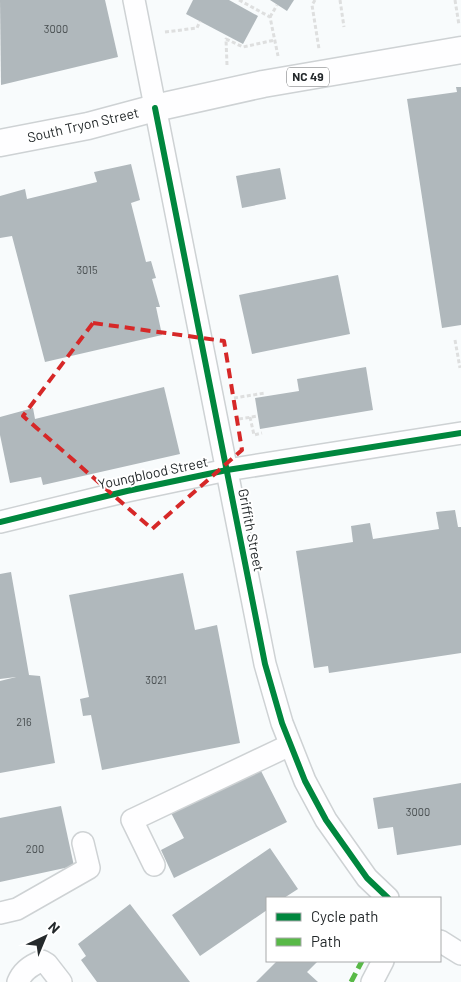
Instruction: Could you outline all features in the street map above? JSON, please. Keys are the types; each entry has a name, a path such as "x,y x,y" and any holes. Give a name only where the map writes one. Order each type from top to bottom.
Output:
{"main road":[{"name":"South Tryon Street","path":"0,143 88,126 156,108 460,37"}],"street":[{"name":"Griffith Street","path":"134,0 265,664 282,723 305,781 326,820 368,878 387,897"},
{"name":"Youngblood Street","path":"0,522 127,491 227,470 461,433"},
{"path":"154,865 132,820 290,745"},
{"path":"0,914 17,909 89,868 83,843"},
{"path":"441,942 461,954"},
{"path":"18,982 20,975 34,964 42,961 47,964 61,982"},
{"path":"372,982 382,962"}],"path":[{"path":"239,0 270,17"},
{"path":"315,0 312,5 319,49"},
{"path":"340,0 344,28"},
{"path":"455,0 460,37"},
{"path":"277,5 270,17 278,56"},
{"path":"165,32 197,28 200,21"},
{"path":"227,65 226,39 243,47 275,40"},
{"path":"455,340 460,368"},
{"path":"231,399 265,393"},
{"path":"236,419 258,416"},
{"path":"250,417 254,435 262,433"}],"highlighted area":[{"path":"93,323 224,341 242,450 152,529 23,416"}],"building":[{"path":"0,0 105,0 118,57 1,85"},
{"path":"193,0 229,0 258,16 243,44 186,14"},
{"path":"270,0 294,0 287,11"},
{"path":"456,87 461,87 461,325 442,328 407,99 457,92"},
{"path":"131,164 140,200 131,203 146,262 151,261 156,278 152,279 160,307 156,307 162,335 45,362 12,236 0,238 0,196 25,189 27,199 97,182 94,172"},
{"path":"280,168 286,199 242,208 236,176"},
{"path":"338,275 350,334 252,354 239,295"},
{"path":"366,367 373,410 260,429 255,398 299,391 297,379"},
{"path":"164,387 180,454 43,485 41,477 10,483 0,435 0,417 33,408 35,419"},
{"path":"455,510 458,527 461,527 461,653 329,673 328,666 314,668 296,551 353,542 351,526 370,523 373,539 439,529 436,512"},
{"path":"11,572 29,675 40,676 55,763 0,773 0,681 16,677 0,679 0,574"},
{"path":"183,573 195,630 217,625 240,743 102,770 91,715 83,716 80,699 89,697 69,595"},
{"path":"259,767 287,822 174,878 161,850 184,838 170,811"},
{"path":"461,783 461,845 397,855 393,827 378,829 373,798"},
{"path":"61,806 74,866 0,882 0,818"},
{"path":"270,848 298,889 286,897 266,897 266,911 200,956 172,915"},
{"path":"130,904 190,982 97,982 81,960 86,956 78,944"},
{"path":"276,962 317,962 307,972 318,982 256,982"}],"marked path":[{"path":"351,982 361,962"}],"cycle path":[{"path":"155,108 265,664 282,723 305,781 326,820 367,878 387,897"},
{"path":"0,522 127,491 227,470 461,433"}]}
